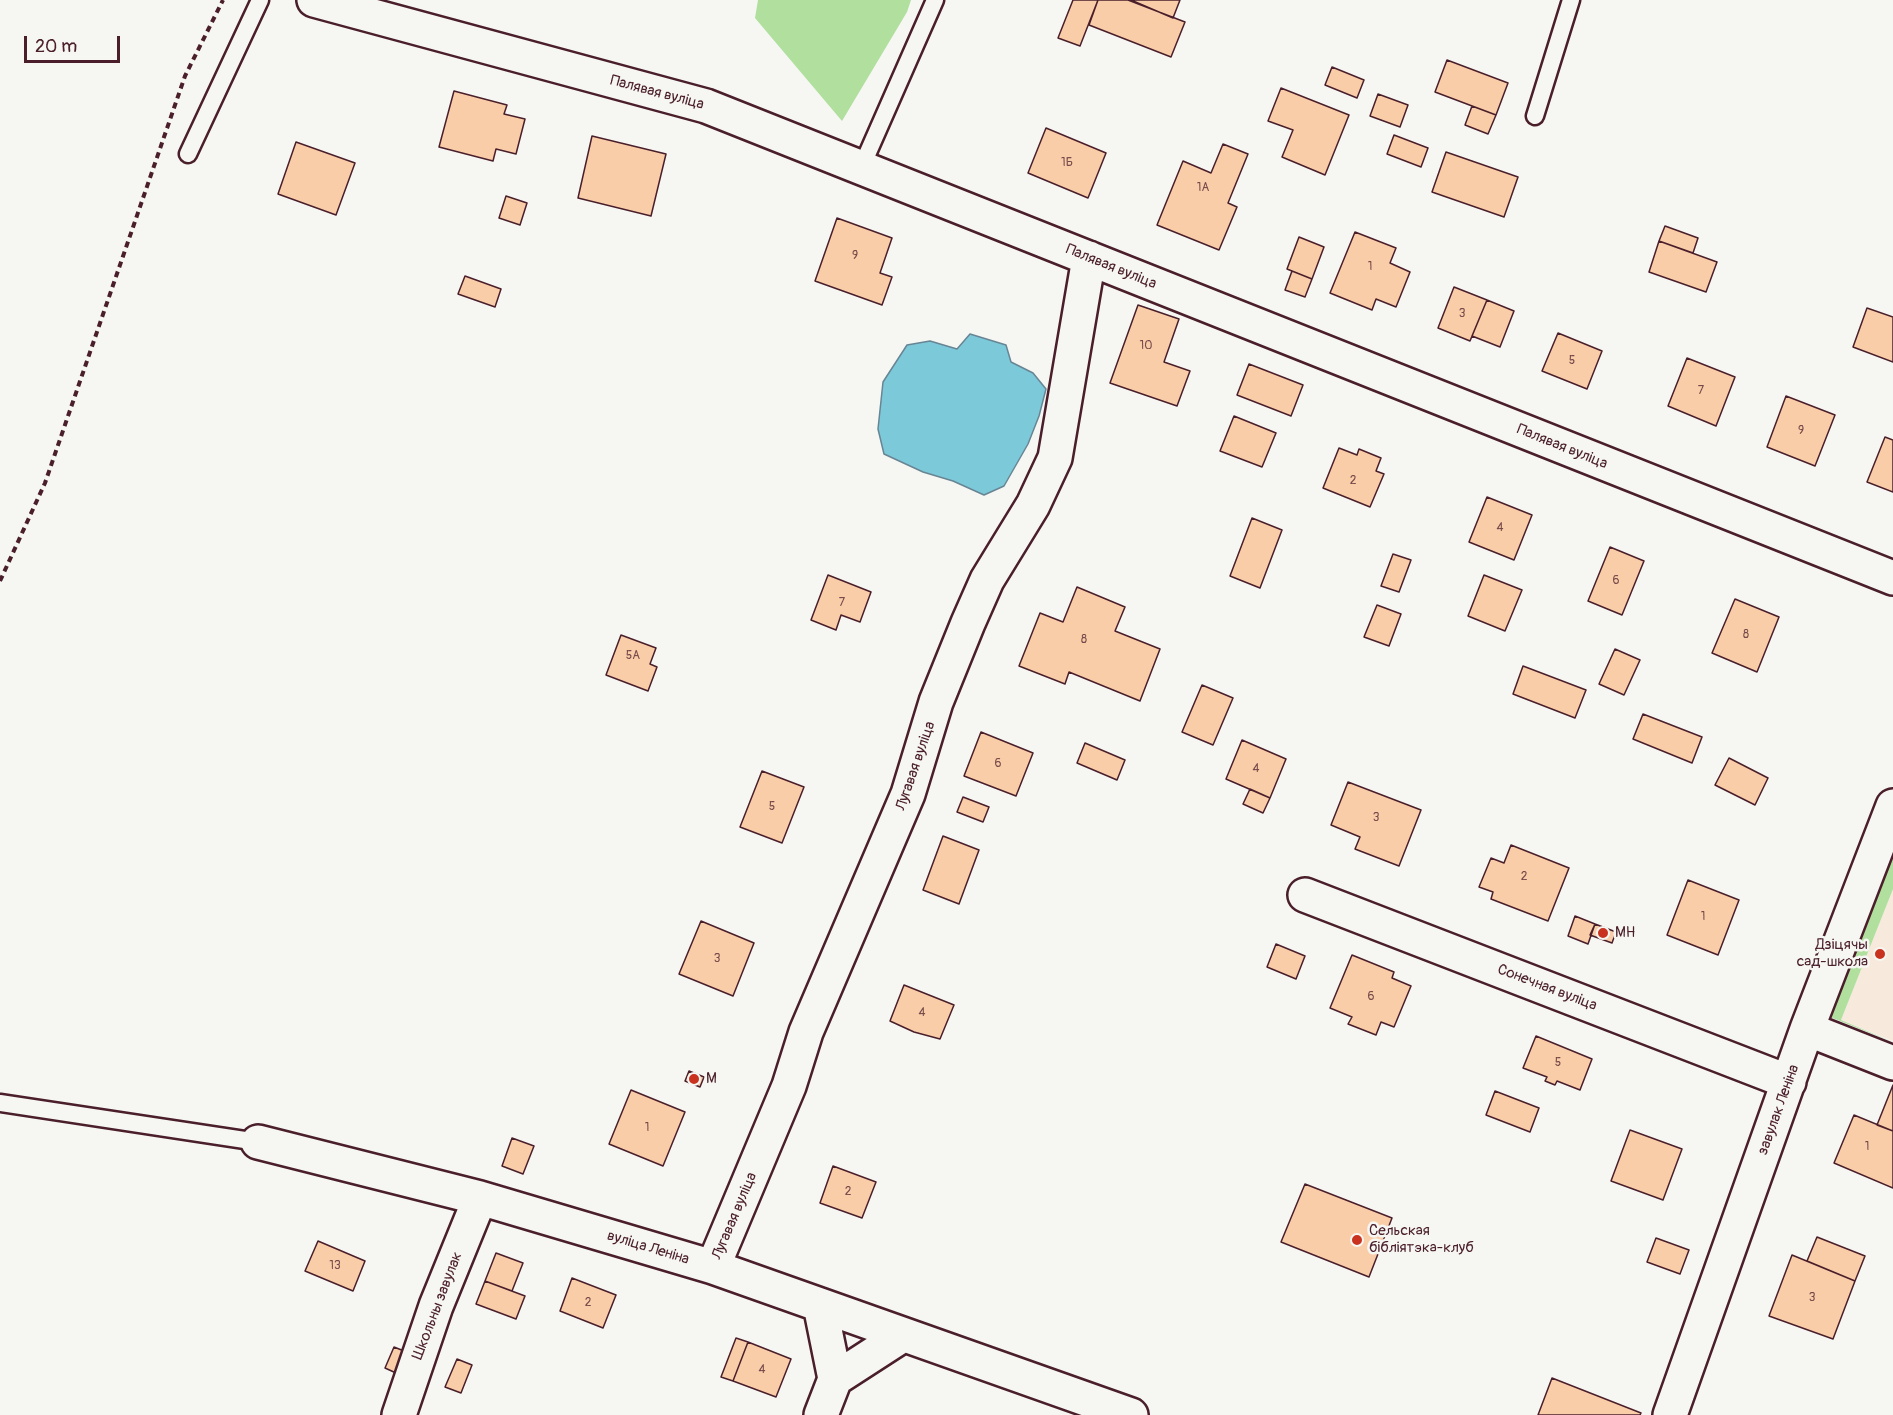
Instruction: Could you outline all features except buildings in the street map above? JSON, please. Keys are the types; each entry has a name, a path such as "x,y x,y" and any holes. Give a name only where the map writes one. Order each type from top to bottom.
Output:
{"street":[{"name":"Палявая вуліца","path":"314,0 706,105 1893,578"},
{"name":"Лугавая вуліца","path":"713,1267 789,1086 806,1032 908,794 936,702 968,623 987,580 1033,505 1055,458 1089,258"},
{"name":"завулак Леніна","path":"1670,1415 1807,1029 1893,806"},
{"name":"Сонечная вуліца","path":"1305,895 1789,1082"},
{"path":"1807,1029 1893,1064"},
{"name":"вуліца Леніна","path":"258,1142 480,1198 713,1267 1131,1415"},
{"name":"Школьны завулак","path":"399,1415 436,1306 480,1198"},
{"path":"820,1305 835,1379 820,1415"},
{"path":"835,1379 903,1335"}],"lane":[{"path":"188,154 260,0"},
{"path":"862,166 935,0"},
{"path":"1534,116 1571,0"},
{"path":"0,1103 258,1142"}],"path":[{"path":"0,582 45,483 185,76 223,0"}],"shaded area":[{"name":"Дзіцячы сад-школа","path":"1893,889 1893,1041 1841,1020"}],"green space":[{"path":"758,0 911,0 907,12 842,121 755,18"},
{"path":"1893,845 1893,889 1841,1020 1893,1042 1825,1015"}],"water":[{"path":"970,334 1006,345 1011,362 1033,373 1046,389 1028,444 1004,486 984,495 953,481 923,472 884,454 878,429 883,382 907,345 930,341 957,349"}],"place":[{"name":"МН","path":"1603,933"},
{"name":"Дзіцячы сад-школа","path":"1880,954"},
{"name":"M","path":"694,1079"},
{"name":"Сельская бібліятэка-клуб","path":"1357,1240"}]}
